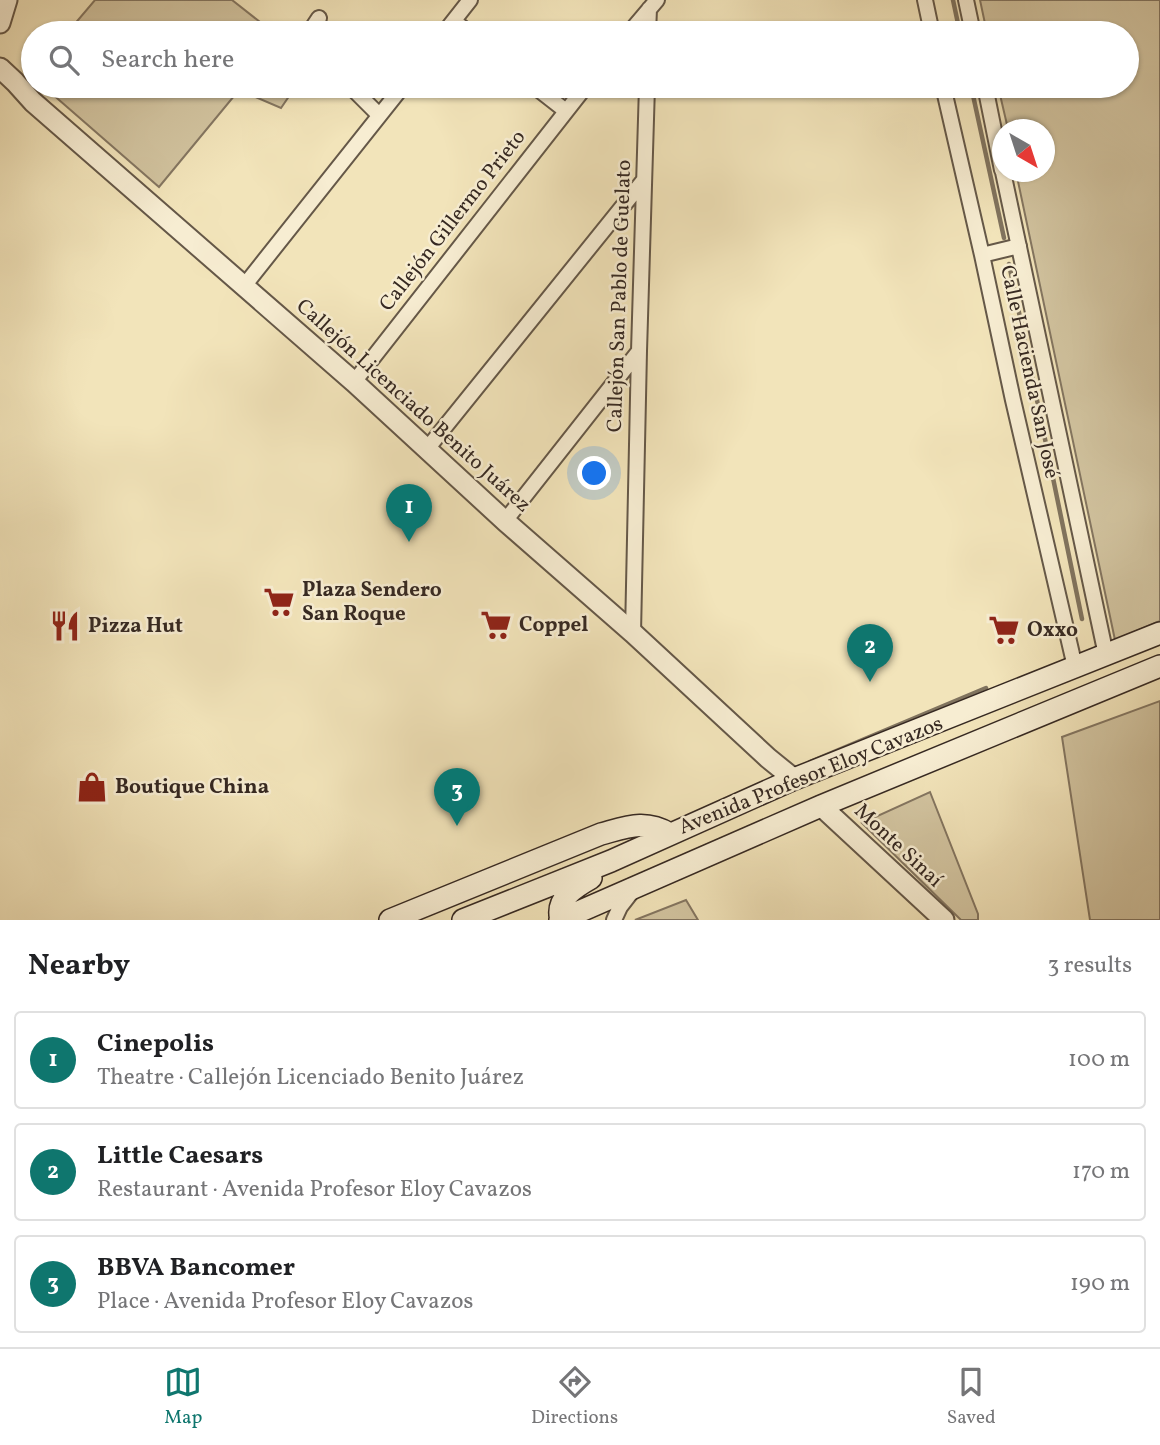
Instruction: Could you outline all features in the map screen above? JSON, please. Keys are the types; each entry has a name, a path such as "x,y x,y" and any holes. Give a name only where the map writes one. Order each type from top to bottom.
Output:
{"main road":[{"name":"Avenida Profesor Eloy Cavazos","path":"463,920 611,861 794,779 1160,633"},
{"name":"Avenida Profesor Eloy Cavazos","path":"560,920 821,806 1160,666"},
{"path":"390,920 601,835 642,825 659,828 670,834"},
{"path":"560,920 558,910 565,897 600,873 611,861"},
{"path":"421,907 442,920"}],"street":[{"path":"0,23 8,0"},
{"path":"454,21 470,0"},
{"path":"925,0 929,21"},
{"path":"966,0 971,21"},
{"path":"639,21 653,5"},
{"name":"Callejón Licenciado Benito Juárez","path":"0,68 21,89"},
{"path":"0,85 21,96"},
{"path":"25,98 33,102"},
{"name":"Callejón Licenciado Benito Juárez","path":"29,98 354,382 794,779"},
{"path":"362,98 379,115"},
{"path":"244,286 393,98"},
{"path":"549,98 566,111"},
{"name":"Callejón Gillermo Prieto","path":"354,382 576,98"},
{"name":"Callejón San Pablo de Guelato","path":"633,633 647,98"},
{"name":"Calle Hacienda San José","path":"946,98 1075,667"},
{"name":"Calle Hacienda San José","path":"988,98 992,119"},
{"path":"427,449 644,180"},
{"name":"Calle Hacienda San José","path":"1005,182 1106,655"},
{"path":"982,255 1019,246"},
{"path":"505,521 639,351"},
{"name":"Monte Sinaí","path":"821,806 944,920"},
{"path":"614,920 634,888"}],"shaded area":[{"path":"95,0 232,0 259,21 77,21"},
{"path":"980,0 1160,0 1160,621 1115,640 1018,182 1055,182 1055,119 1006,119 1001,98 1139,98 1139,21 984,21"},
{"path":"57,98 232,98 159,187"},
{"path":"258,98 288,98 281,108"},
{"path":"1160,701 1160,920 1090,920 1062,737"},
{"path":"930,792 978,914 978,920 961,920 862,823"},
{"path":"686,900 698,920 635,920"}],"waterway":[{"path":"953,0 957,21"},
{"path":"974,98 1004,238"},
{"path":"1009,264 1082,619"},
{"path":"810,762 986,688"}],"place":[{"name":"Cinepolis","path":"409,542"},
{"name":"Plaza Sendero San Roque","path":"279,602"},
{"name":"Coppel","path":"496,625"},
{"name":"Pizza Hut","path":"65,626"},
{"name":"Oxxo","path":"1004,630"},
{"name":"Little Caesars","path":"870,682"},
{"name":"Boutique China","path":"92,787"},
{"name":"BBVA Bancomer","path":"457,826"}]}
